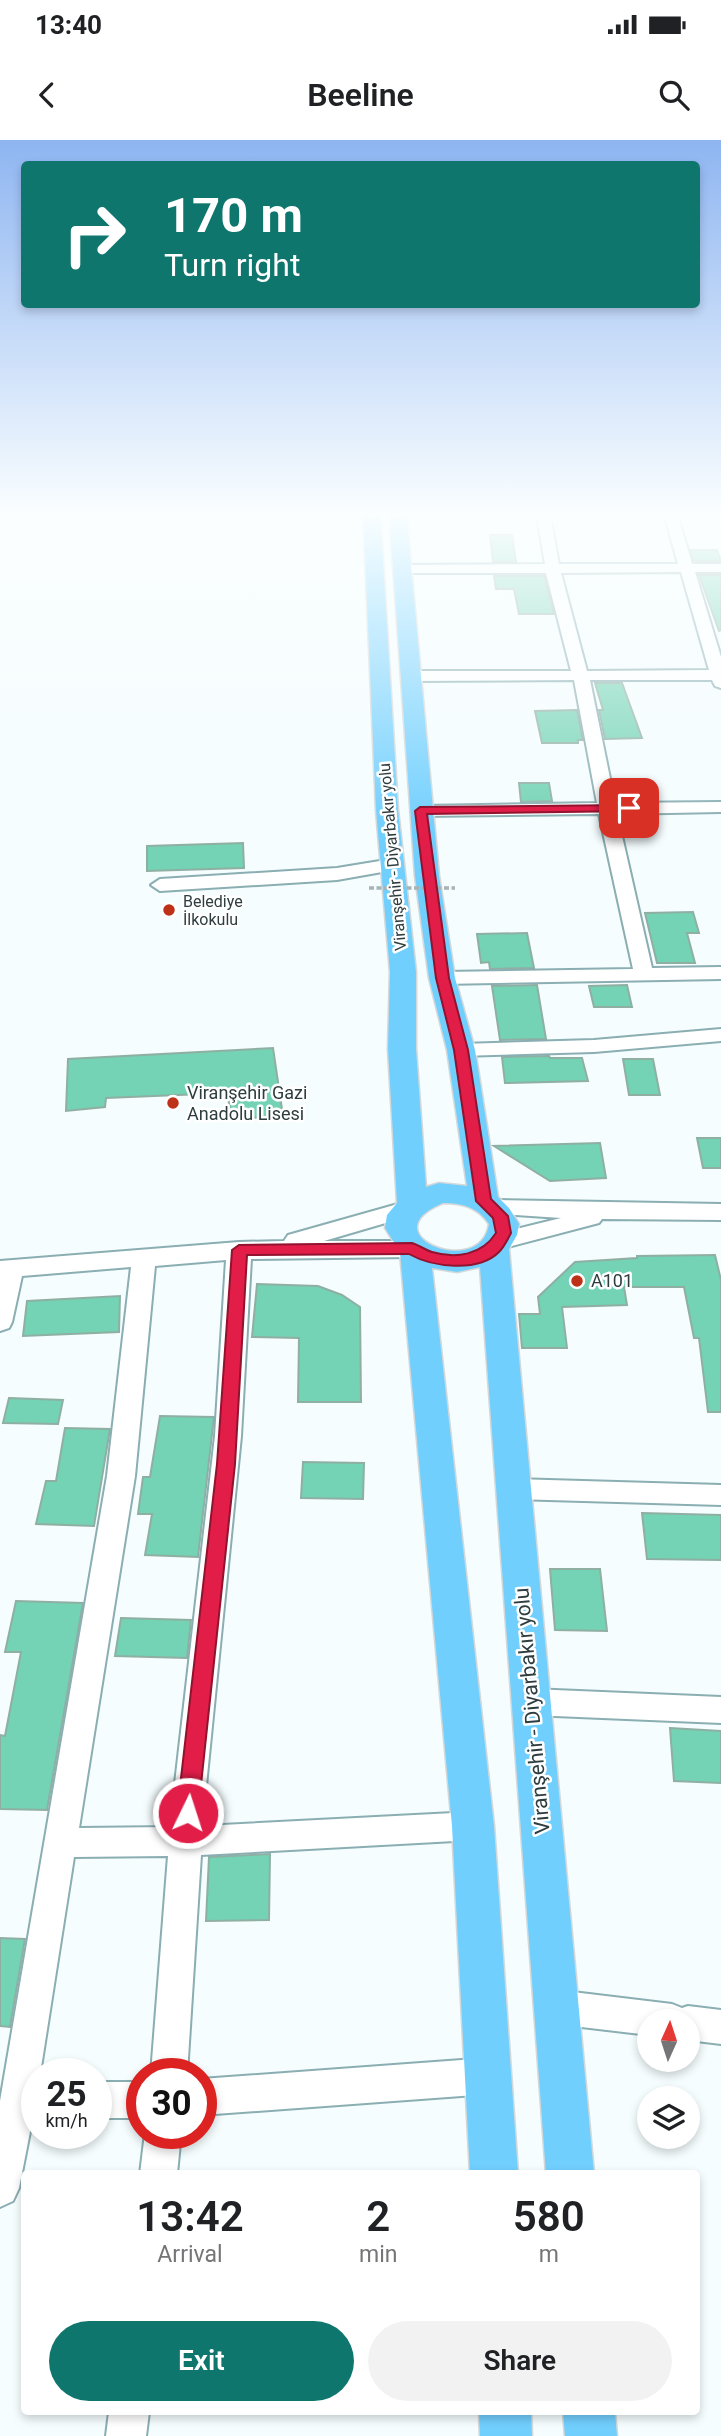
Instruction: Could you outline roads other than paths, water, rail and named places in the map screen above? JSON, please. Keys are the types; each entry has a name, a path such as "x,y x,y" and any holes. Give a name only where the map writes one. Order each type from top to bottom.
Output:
{"main road":[{"name":"Viranşehir - Diyarbakır yolu","path":"376,617 392,865 403,972 402,1049 408,1207"},
{"name":"Viranşehir - Diyarbakır yolu","path":"406,617 420,811 442,978 461,1050 489,1205"},
{"path":"413,1250 441,1261 484,1255 497,1245 504,1224 489,1205 470,1195 447,1193 424,1197 408,1207 400,1220 399,1230 413,1250 473,1826 494,2170"},
{"name":"Viranşehir - Diyarbakır yolu","path":"497,1245 514,1489 570,2170"},
{"path":"505,2415 506,2436"},
{"path":"589,2415 591,2436"}],"street":[{"path":"565,617 645,975"},
{"path":"410,676 720,678 700,617"},
{"path":"420,811 721,807"},
{"path":"160,885 337,874 392,865"},
{"path":"442,978 721,973"},
{"path":"461,1050 594,1046 721,1035"},
{"path":"489,1205 612,1212 721,1212"},
{"path":"272,1248 408,1207"},
{"path":"497,1245 612,1212"},
{"path":"0,1322 6,1269 272,1248 413,1250"},
{"path":"170,2058 189,1786 227,1450 239,1250"},
{"path":"0,2189 18,2100 121,1476 144,1260"},
{"path":"514,1489 721,1494"},
{"path":"531,1702 721,1710"},
{"path":"60,1843 186,1841 473,1826"},
{"path":"556,2007 637,2017"},
{"path":"700,2024 721,2027"},
{"path":"217,2096 489,2076"},
{"path":"158,2170 161,2149"},
{"path":"126,2436 129,2415"}],"place":[{"name":"Belediye İlkokulu","path":"169,910"},
{"name":"Viranşehir Gazi Anadolu Lisesi","path":"173,1103"},
{"name":"A101","path":"577,1281"}]}
